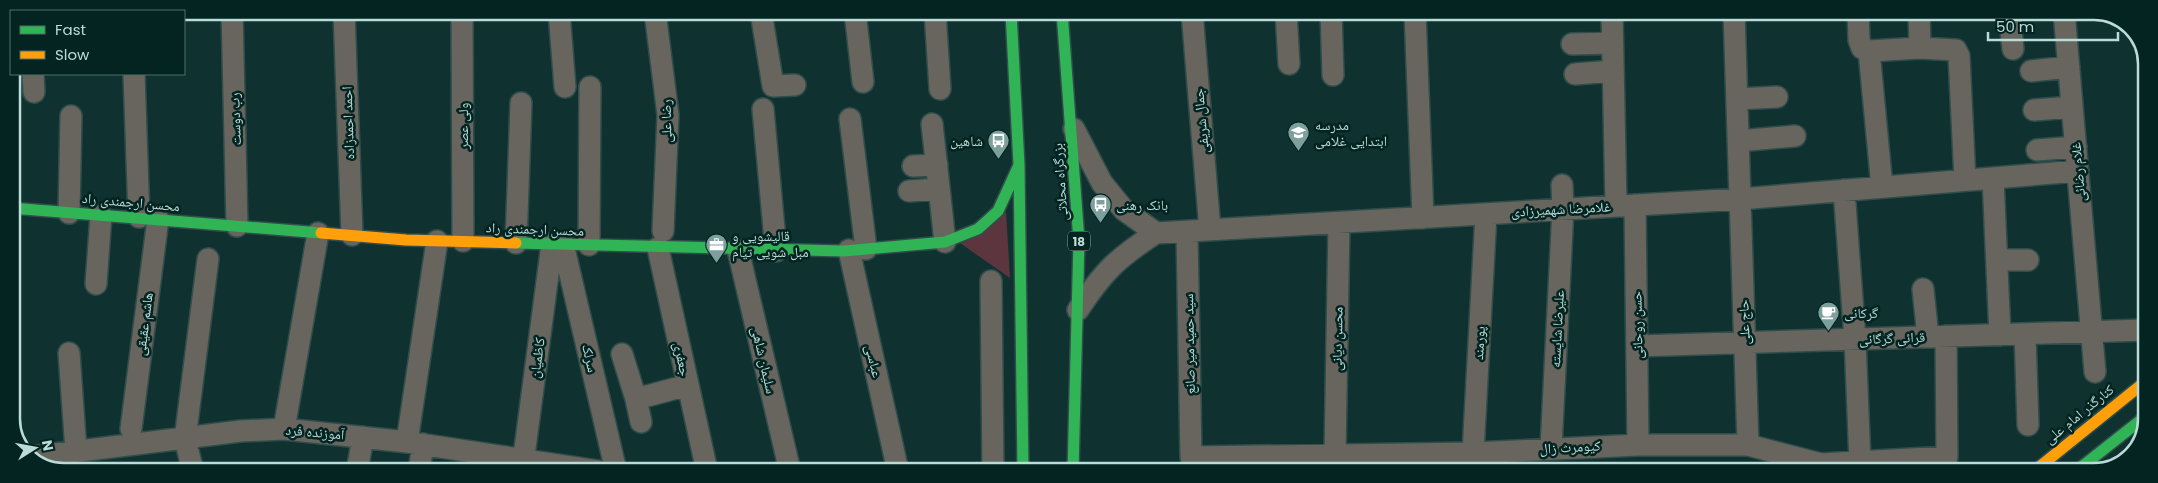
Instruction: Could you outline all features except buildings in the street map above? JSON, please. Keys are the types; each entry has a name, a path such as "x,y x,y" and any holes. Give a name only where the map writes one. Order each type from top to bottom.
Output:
{"main road":[{"path":"1011,20 1019,165 1023,463"},
{"name":"بزرگراه محلاتی","path":"1063,20 1079,241 1073,463"},
{"name":"محسن ارجمندی راد","path":"20,209 352,236 437,241 589,245 661,239 738,250 857,250 945,242 978,229 998,212 1019,165"},
{"name":"کنارگذر امام علی","path":"2043,463 2138,387"},
{"path":"2087,463 2138,423"}],"street":[{"name":"رب دوست","path":"232,20 237,226"},
{"name":"احمد احمدزاده","path":"344,20 352,236"},
{"name":"ولی عصر","path":"462,20 464,242"},
{"path":"560,20 565,87"},
{"name":"رضا علی","path":"656,20 668,115 661,239"},
{"path":"762,20 773,86 795,85"},
{"path":"856,20 863,82"},
{"path":"936,20 940,89"},
{"name":"جمال شریفی","path":"1193,20 1210,230"},
{"path":"1286,20 1288,64"},
{"path":"1331,20 1333,75"},
{"path":"1416,20 1423,218"},
{"name":"حسن روحانی","path":"1612,20 1613,71 1637,346 1638,444"},
{"name":"حاج علی","path":"1734,20 1748,445"},
{"path":"1858,20 1859,40 1865,50 1882,187"},
{"path":"1919,20 1920,48"},
{"path":"2010,20 2013,49"},
{"name":"غلام رضائی","path":"2065,20 2095,372"},
{"path":"1572,44 1612,43"},
{"path":"1865,50 1920,48 1956,50 1959,56 1965,180"},
{"path":"2031,71 2069,67"},
{"path":"1575,74 1613,71"},
{"name":"هاشم عقیقی","path":"131,429 148,218 134,75"},
{"path":"589,245 590,87"},
{"path":"1737,99 1777,98"},
{"path":"516,243 521,103"},
{"path":"2034,110 2072,107"},
{"path":"763,109 776,251"},
{"path":"69,213 72,116"},
{"name":"عباسی","path":"850,119 857,250 897,463"},
{"path":"1070,121 1102,183 1124,210 1156,233 1126,252 1101,276 1078,310"},
{"path":"932,124 945,242"},
{"path":"1738,141 1795,136"},
{"path":"2037,150 2076,148"},
{"path":"913,166 936,165"},
{"name":"غلامرضا شهمیرزادی","path":"1156,233 1740,199 2078,171"},
{"path":"1993,178 2000,335"},
{"name":"علیرضا شایسته","path":"1551,448 1563,209 1562,185"},
{"path":"910,191 939,190"},
{"path":"1844,190 1855,339 1860,462"},
{"name":"پورمند","path":"1474,462 1486,214"},
{"path":"96,284 101,215"},
{"name":"محسن دیانی","path":"1325,461 1339,222"},
{"name":"سید حمید میر صانع","path":"1188,232 1192,457"},
{"path":"284,429 318,233"},
{"name":"جعفری","path":"661,239 704,463"},
{"path":"418,463 415,443 437,241"},
{"name":"کاظمیان","path":"523,463 558,244"},
{"name":"سرلک","path":"558,244 614,463"},
{"name":"سلیمان شاهی","path":"738,250 788,463"},
{"path":"191,463 185,439 208,259"},
{"path":"1997,260 2028,260"},
{"path":"991,281 993,463"},
{"path":"1923,290 1937,337"},
{"name":"قرائی گرگانی","path":"1637,346 2138,330"},
{"path":"2025,334 2028,425"},
{"name":"کیومرث زال","path":"1840,463 1947,457 1937,337"},
{"path":"68,353 76,451"},
{"path":"622,354 641,422"},
{"path":"636,399 688,385"},
{"name":"آموزنده فرد","path":"47,460 76,451 241,431 284,429 415,443 513,463"},
{"path":"358,463 363,437"},
{"name":"کیومرث زال","path":"1293,463 1325,461 1397,463 1474,462 1551,448 1638,444 1748,445 1817,463"},
{"name":"کیومرث زال","path":"1192,457 1265,463"}],"shaded area":[{"path":"1006,212 1010,278 960,243"}],"traffic: fast":[{"path":"1011,20 1019,165 1023,463"},
{"path":"1063,20 1079,241 1073,463"},
{"path":"516,243 844,251 945,242 978,229 998,211 1019,165"},
{"path":"20,209 321,233"},
{"path":"2086,463 2138,423"}],"traffic: slow":[{"path":"321,233 406,240 516,243"},
{"path":"2044,463 2138,387"}],"place":[{"name":"مدرسه ابتدایی غلامی","path":"1299,152"},
{"name":"شاهین","path":"999,160"},
{"name":"بانک رهنی","path":"1100,224"},
{"name":"قالیشویی و مبل شویی تیام","path":"716,263"},
{"name":"گرکانی","path":"1828,332"}]}
